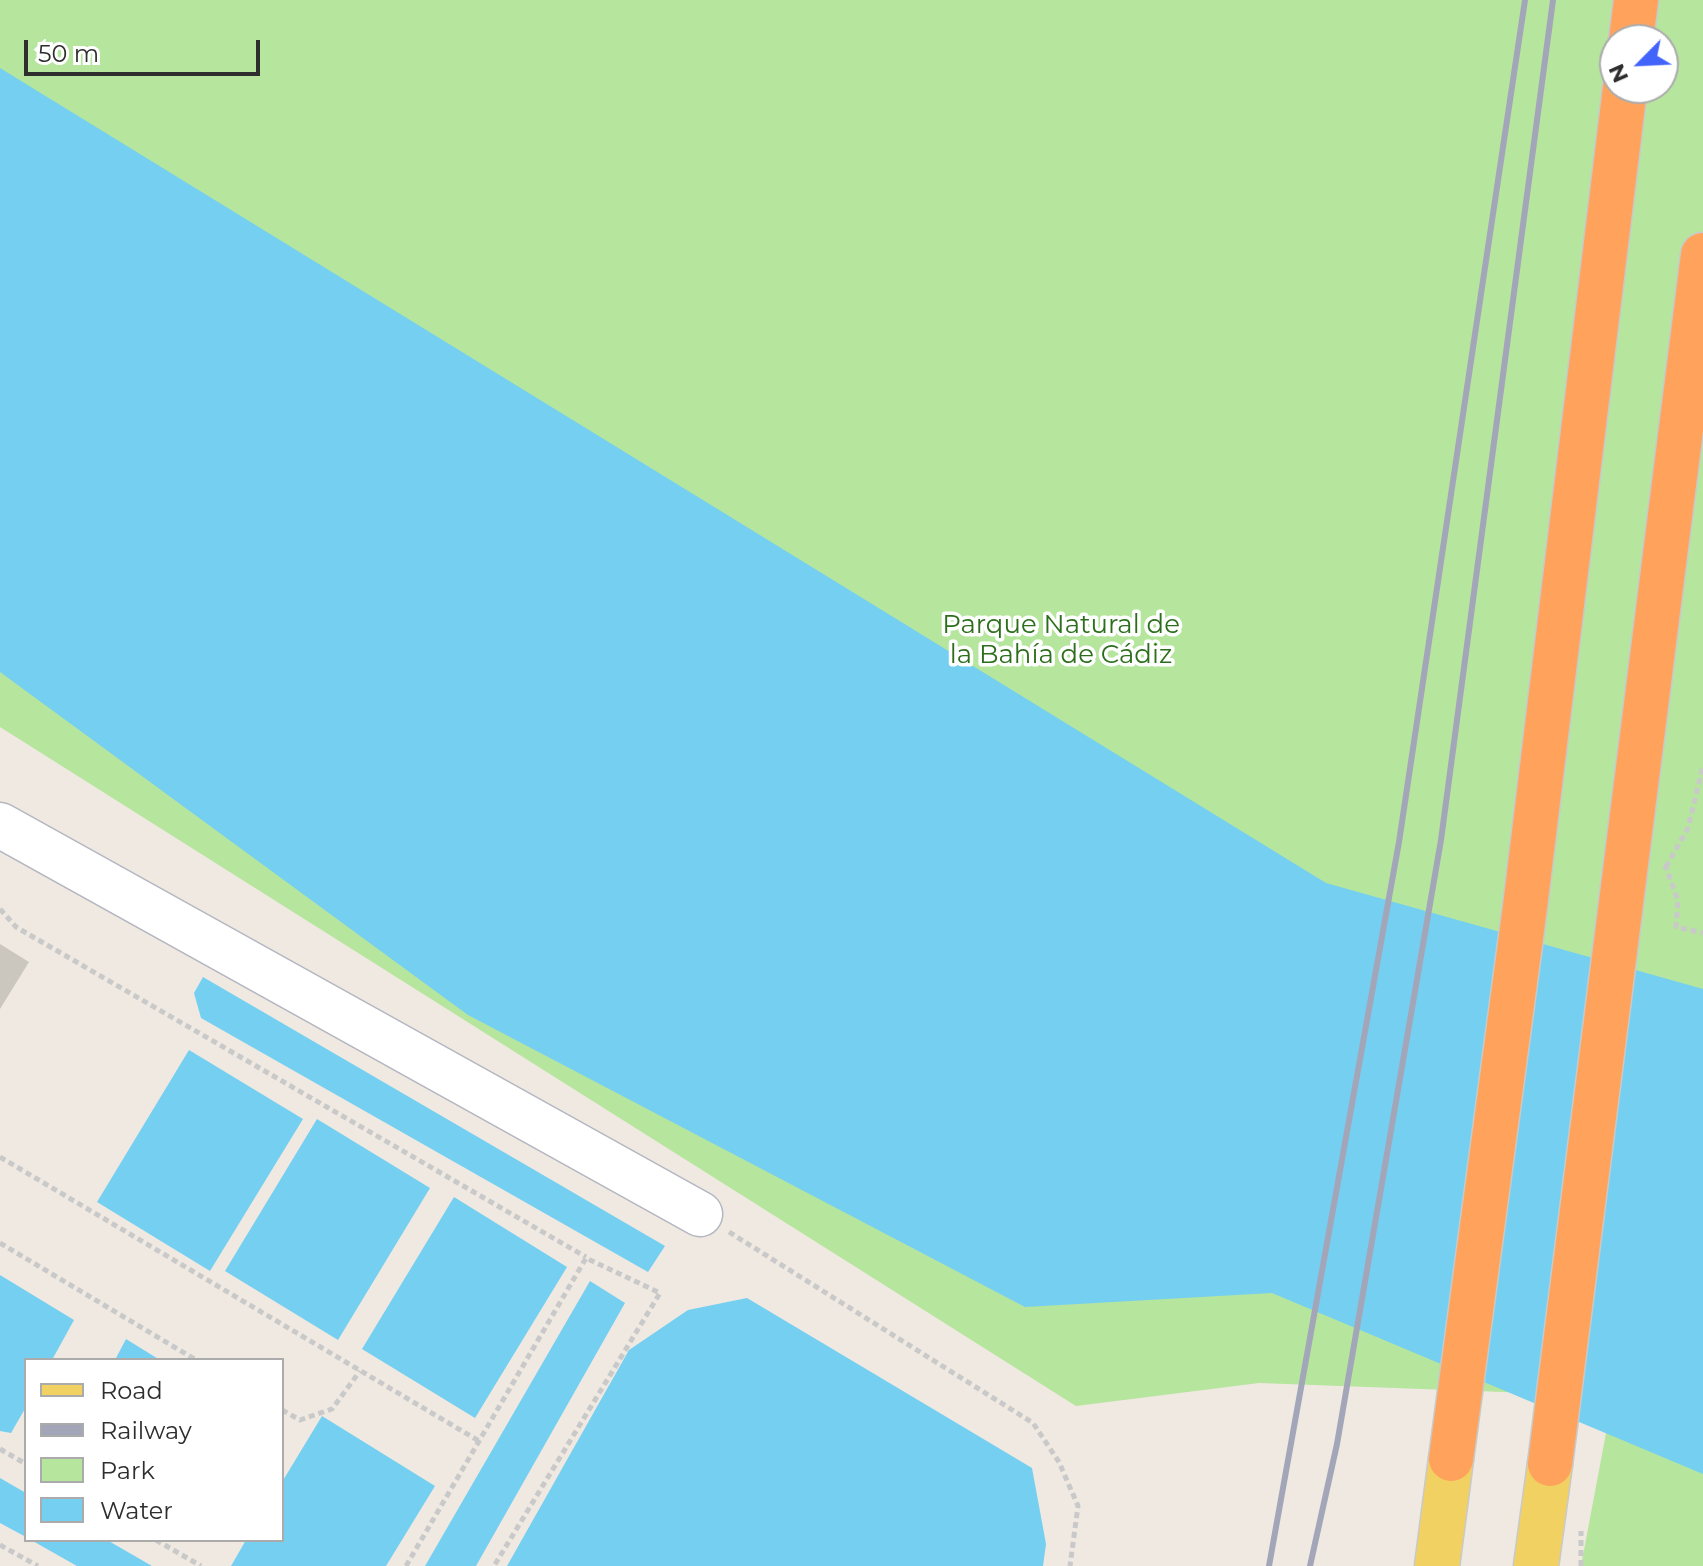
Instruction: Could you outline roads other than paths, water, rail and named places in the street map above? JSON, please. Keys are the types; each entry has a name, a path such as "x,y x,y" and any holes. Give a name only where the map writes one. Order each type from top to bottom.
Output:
{"highway":[{"path":"1633,24 1636,0"},
{"path":"1451,1459 1525,907 1623,104"},
{"path":"1550,1464 1649,868 1703,255"}],"main road":[{"path":"1437,1566 1451,1459"},
{"path":"1536,1566 1550,1464"}],"lane":[{"path":"0,825 700,1214"}],"water":[{"path":"0,68 1326,883 1703,989 1703,1474 1272,1293 1025,1307 468,1015 0,672"},
{"path":"203,977 665,1246 648,1272 201,1018 194,993"},
{"path":"189,1050 303,1119 210,1271 97,1202"},
{"path":"317,1119 430,1188 338,1340 225,1271"},
{"path":"454,1197 567,1267 475,1418 362,1349"},
{"path":"0,1275 74,1320 53,1358 24,1358 24,1410 11,1433 0,1431"},
{"path":"590,1281 625,1303 476,1566 425,1566"},
{"path":"747,1298 1032,1468 1046,1544 1043,1566 507,1566 629,1350 688,1310"},
{"path":"126,1339 157,1358 116,1358"},
{"path":"322,1416 435,1486 386,1566 231,1566 245,1542 284,1542 284,1479"},
{"path":"0,1478 24,1492 24,1536 0,1523"},
{"path":"35,1542 110,1542 152,1566 77,1566"}],"railway":[{"path":"1269,1566 1399,842 1525,0"},
{"path":"1310,1566 1337,1444 1441,840 1553,0"}],"park label":[{"name":"Parque Natural de la Bahía de Cádiz","path":"1061,640"}]}
